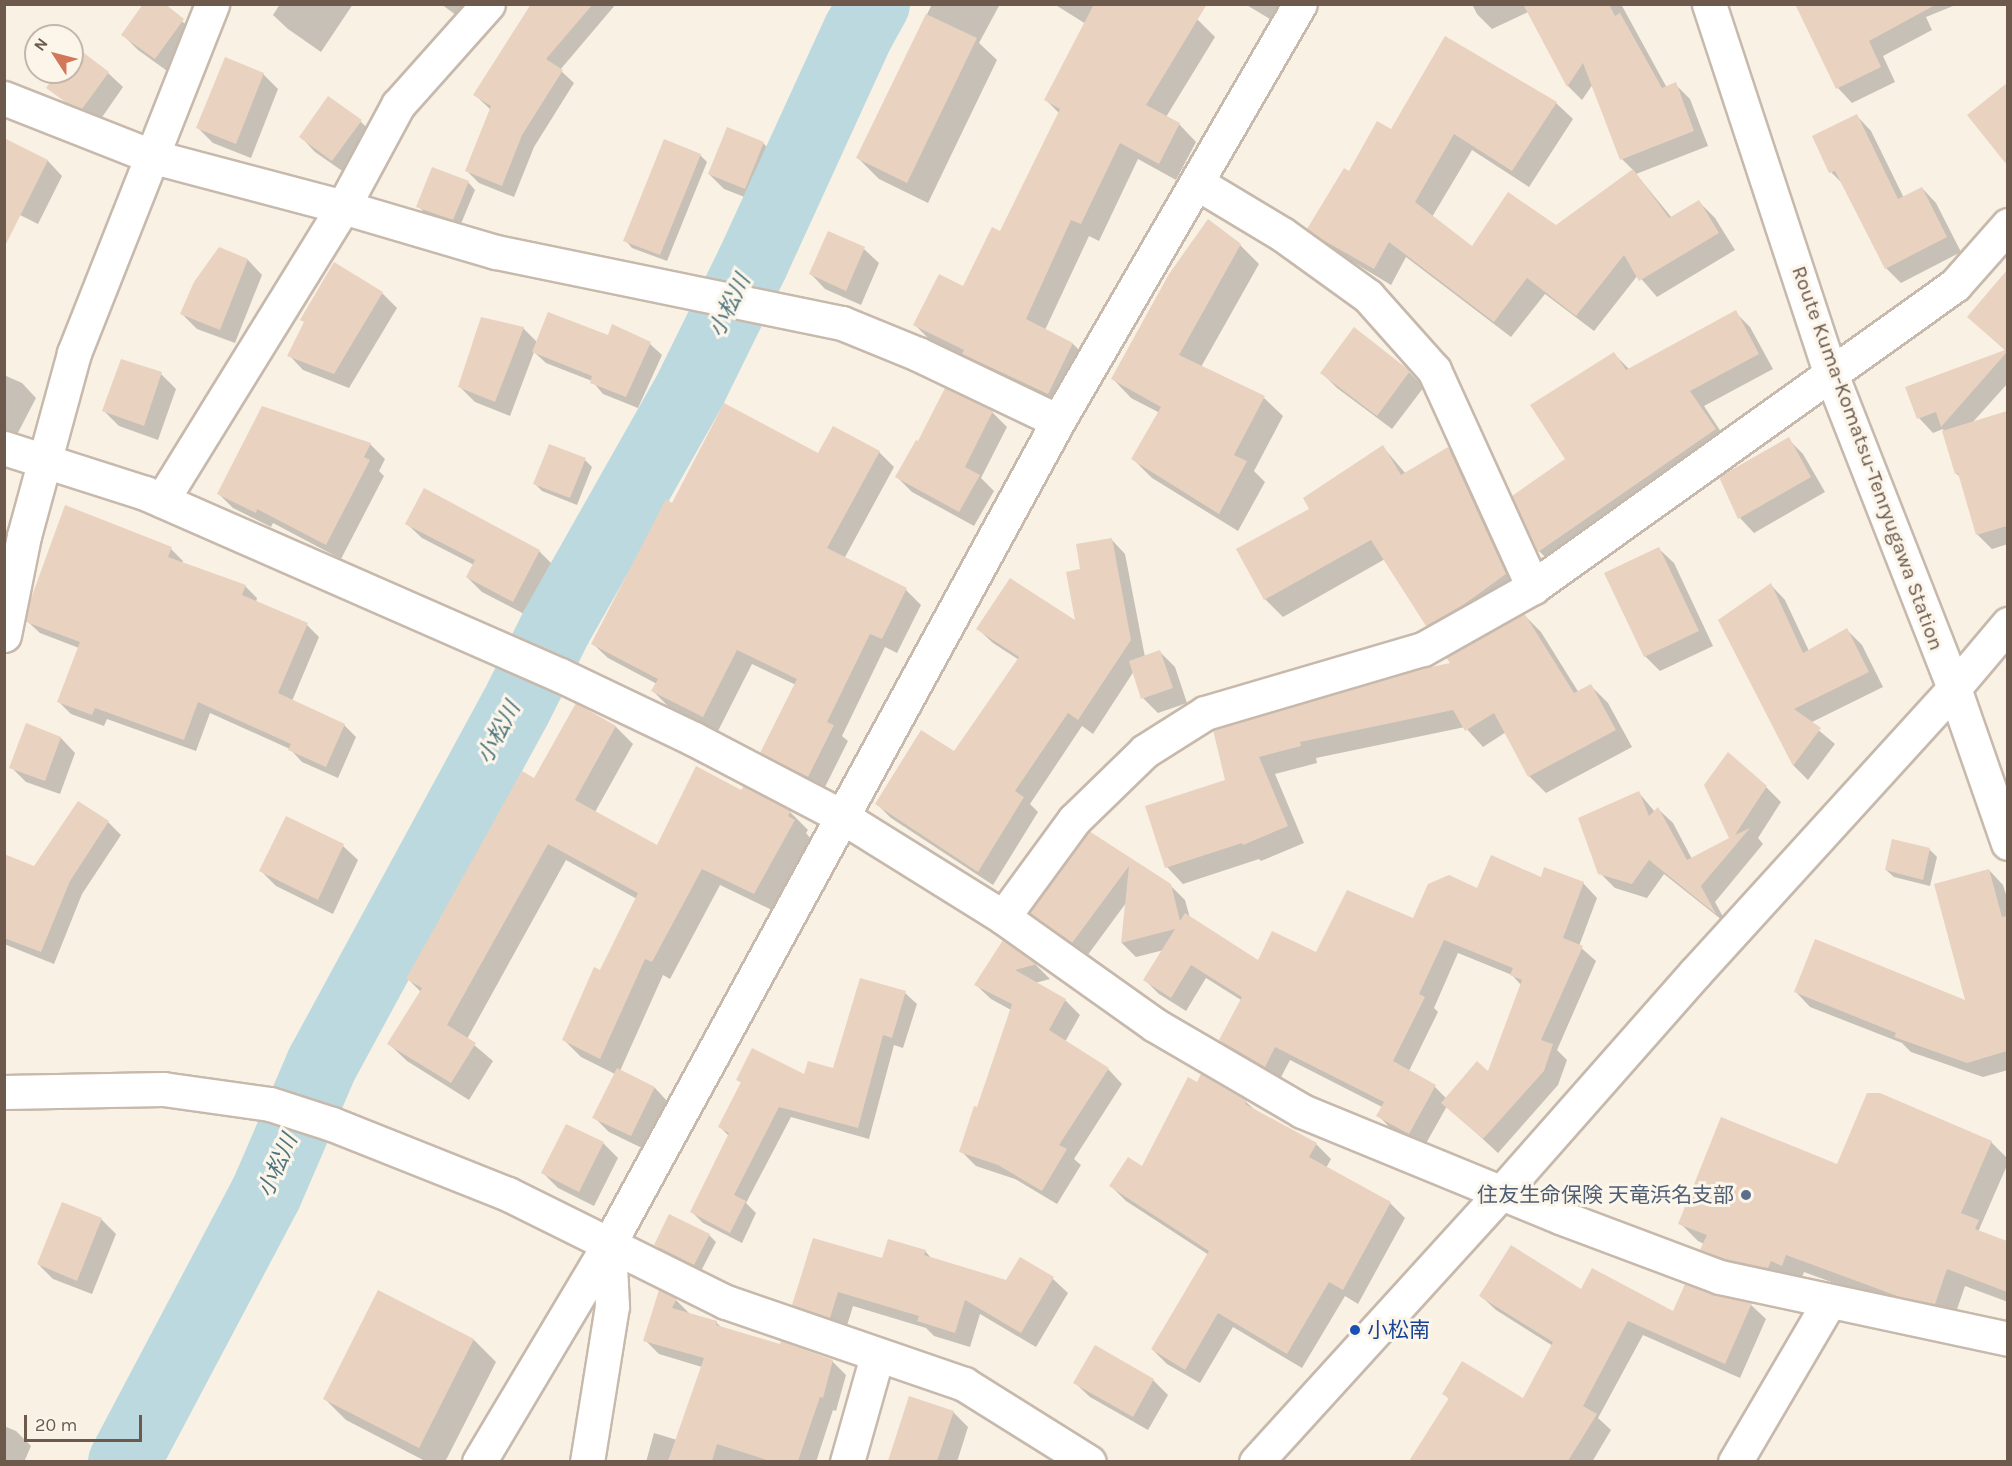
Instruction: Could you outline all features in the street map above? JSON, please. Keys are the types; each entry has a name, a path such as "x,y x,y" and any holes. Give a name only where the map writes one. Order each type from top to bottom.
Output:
{"street":[{"path":"4,635 24,536 46,462 74,352 154,157 212,4"},
{"path":"162,500 343,207 398,105 488,4"},
{"path":"479,1461 609,1244 1058,421 1300,4"},
{"name":"Route Kuma-Komatsu-Tenryugawa Station","path":"1709,4 1831,374 1954,688 2007,843"},
{"path":"4,98 154,157 343,207 496,252 842,323 918,354 1058,421"},
{"path":"1197,183 1282,234 1368,296 1434,370 1533,587"},
{"path":"1003,917 1074,820 1145,751 1205,712 1424,649 1533,587 1955,285 2007,225"},
{"path":"4,448 162,500 518,656 694,739 841,816 1003,917 1155,1025 1302,1111 1501,1193 1720,1277 2007,1339"},
{"path":"1256,1461 1501,1193 1696,972 1954,688 2007,624"},
{"path":"4,1092 163,1089 270,1104 332,1124 508,1194 726,1302 877,1356 964,1384 1089,1461"},
{"path":"587,1461 612,1305 609,1244"},
{"path":"1735,1461 1829,1302"},
{"path":"847,1461 877,1356"}],"building":[{"path":"143,4 165,4 184,19 155,59 121,35"},
{"path":"531,4 593,4 546,59 563,70 522,135 502,186 465,171 491,106 473,95"},
{"path":"1094,4 1207,4 1146,105 1180,123 1159,164 1120,143 1081,224 1071,220 1026,319 1073,343 1048,394 962,354 964,350 913,325 939,274 963,286 992,227 1000,231 1060,109 1044,100"},
{"path":"1523,4 1609,4 1615,16 1620,13 1662,88 1676,82 1694,131 1620,160 1583,63 1567,87"},
{"path":"1795,4 1937,4 1869,41 1881,67 1836,89"},
{"path":"926,14 977,38 907,183 856,158"},
{"path":"1445,36 1557,102 1512,171 1454,134 1415,202 1472,246 1508,192 1556,225 1633,169 1669,218 1699,200 1719,233 1639,281 1624,255 1576,316 1527,278 1494,322 1389,242 1374,269 1307,229 1344,168 1349,171 1377,121 1391,129"},
{"path":"84,53 109,72 82,109 67,103 46,88 49,84 84,84"},
{"path":"225,57 264,73 236,144 196,128"},
{"path":"2007,83 2007,165 1967,115"},
{"path":"328,96 362,120 332,161 299,137"},
{"path":"1857,114 1898,199 1922,187 1947,237 1885,269 1835,171 1829,173 1812,136"},
{"path":"727,127 764,142 745,189 708,174"},
{"path":"4,138 48,160 4,248"},
{"path":"664,139 701,154 660,255 623,241"},
{"path":"432,167 469,181 453,220 416,207"},
{"path":"1208,219 1241,244 1179,355 1265,396 1234,455 1247,461 1219,514 1131,459 1161,407 1111,379 1169,274"},
{"path":"828,231 865,247 846,291 809,274"},
{"path":"219,247 248,259 220,330 180,314 194,282"},
{"path":"334,262 383,292 334,374 287,356 304,322 300,320"},
{"path":"2007,270 2007,352 1941,427 1936,412 1917,419 1905,387 2005,350 1967,317"},
{"path":"1736,310 1759,354 1690,391 1716,429 1538,552 1512,496 1565,459 1530,405 1614,352 1626,370"},
{"path":"548,312 608,335 612,324 651,342 626,397 590,383 592,376 532,352"},
{"path":"481,317 524,327 495,402 458,387"},
{"path":"1354,327 1410,371 1377,416 1320,373"},
{"path":"121,359 162,372 144,426 102,411"},
{"path":"945,388 993,411 965,467 980,475 959,512 895,477 916,440 918,441"},
{"path":"724,403 818,453 833,426 880,451 827,548 907,588 882,639 870,634 827,722 834,725 808,777 760,753 797,679 737,650 703,717 651,691 658,679 591,644 666,499 672,503"},
{"path":"262,406 371,443 364,457 370,460 326,545 257,509 256,513 217,494"},
{"path":"2007,411 2007,526 1976,535 1958,473 1955,474 1942,431"},
{"path":"1789,437 1811,477 1738,519 1719,477"},
{"path":"549,444 586,458 570,498 533,484"},
{"path":"1383,445 1401,475 1448,447 1506,574 1463,605 1426,626 1371,540 1264,600 1236,549 1309,509 1303,498"},
{"path":"424,488 540,550 513,602 466,577 475,560 405,524"},
{"path":"65,505 172,547 168,557 246,585 242,595 308,623 278,693 345,724 326,767 288,750 291,744 198,702 184,740 95,708 92,715 57,702 80,642 26,622 29,604"},
{"path":"1112,538 1131,640 1078,720 1068,713 1015,791 1024,797 978,872 875,804 921,730 954,751 1019,657 976,629 1010,578 1075,620 1066,572 1080,569 1076,544"},
{"path":"1659,547 1699,631 1644,657 1604,573"},
{"path":"1771,583 1803,653 1847,628 1869,672 1794,709 1821,728 1793,766 1718,620"},
{"path":"1524,613 1574,693 1591,684 1616,730 1528,777 1494,713 1465,731 1453,710 1300,742 1301,746 1259,757 1288,826 1243,845 1242,843 1165,868 1145,806 1225,780 1213,730 1417,670 1450,663 1446,657"},
{"path":"1160,650 1173,688 1141,699 1129,661"},
{"path":"576,703 616,726 575,800 657,845 696,766 741,790 744,786 791,811 788,816 795,820 754,894 702,869 652,962 645,959 600,1059 562,1040 594,967 600,970 638,893 548,844 447,1025 476,1043 451,1083 387,1044 422,988 406,979 522,771 534,778"},
{"path":"26,723 61,737 45,781 9,768"},
{"path":"1728,752 1767,786 1735,835 1750,828 1701,886 1716,914 1649,860 1632,884 1598,874 1578,818 1639,791 1649,816 1658,807 1687,860 1729,838 1704,785"},
{"path":"78,801 109,821 70,881 41,952 4,938 4,854 34,866"},
{"path":"286,816 344,844 318,900 259,871"},
{"path":"1089,831 1171,884 1180,921 1185,913 1258,960 1272,931 1316,952 1347,890 1413,918 1428,884 1449,875 1477,888 1491,855 1541,877 1544,867 1584,882 1563,938 1583,946 1541,1040 1553,1044 1544,1071 1483,1139 1441,1103 1477,1061 1488,1071 1522,980 1510,975 1513,968 1444,940 1419,994 1425,997 1393,1061 1436,1085 1409,1134 1376,1116 1384,1102 1275,1047 1265,1067 1219,1040 1242,997 1191,965 1171,998 1143,980 1175,929 1121,943 1129,866 1072,943 1029,913"},
{"path":"1892,839 1930,848 1923,880 1885,870"},
{"path":"1989,869 2002,917 2007,916 2007,1051 1967,1063 1894,1037 1896,1033 1794,992 1815,939 1965,1000 1934,884"},
{"path":"1003,940 1037,964 1015,970 1066,999 1049,1030 1109,1068 1059,1145 1067,1149 1042,1191 998,1165 959,1152 1012,1004 974,985"},
{"path":"860,978 906,991 892,1038 883,1035 858,1128 779,1107 734,1195 746,1201 730,1233 690,1212 729,1133 718,1127 741,1082 736,1080 752,1048 804,1074 808,1061 833,1068"},
{"path":"617,1068 655,1087 631,1136 592,1118"},
{"path":"1201,1074 1247,1101 1245,1104 1317,1143 1309,1157 1391,1202 1343,1290 1329,1282 1287,1354 1218,1313 1185,1370 1151,1349 1209,1251 1109,1186 1128,1157 1142,1166 1188,1077 1197,1082"},
{"path":"1867,1093 1880,1093 1992,1141 1961,1213 1979,1220 1975,1229 2007,1241 2007,1292 1947,1269 1935,1304 1900,1297 1786,1255 1782,1266 1771,1261 1768,1268 1725,1259 1700,1250 1707,1235 1678,1224 1721,1117 1837,1164"},
{"path":"566,1124 604,1142 579,1192 541,1173"},
{"path":"62,1202 102,1218 77,1281 37,1264"},
{"path":"669,1214 710,1234 694,1265 654,1245"},
{"path":"813,1238 882,1258 888,1239 926,1250 924,1255 1006,1280 1020,1257 1054,1277 1021,1333 965,1300 955,1333 917,1321 919,1316 838,1292 830,1318 792,1305"},
{"path":"1511,1245 1581,1289 1592,1268 1673,1311 1685,1284 1716,1295 1752,1303 1725,1364 1628,1321 1583,1406 1597,1414 1568,1461 1409,1461 1449,1398 1442,1394 1462,1361 1523,1398 1553,1342 1479,1296"},
{"path":"378,1290 474,1339 419,1448 323,1399"},
{"path":"659,1290 677,1298 672,1308 717,1321 716,1325 780,1344 781,1341 833,1360 823,1398 820,1397 798,1461 770,1461 717,1444 712,1461 668,1461 704,1358 643,1341"},
{"path":"1095,1345 1154,1379 1133,1417 1073,1383"},
{"path":"909,1396 954,1411 937,1461 888,1461"}],"waterway":[{"name":"小松川","path":"124,1462 266,1194 322,1064 516,707 556,627 691,388 753,262 859,31 874,4"}],"place":[{"name":"住友生命保険 天竜浜名支部","path":"1746,1195"},
{"name":"小松南","path":"1355,1330"}]}
